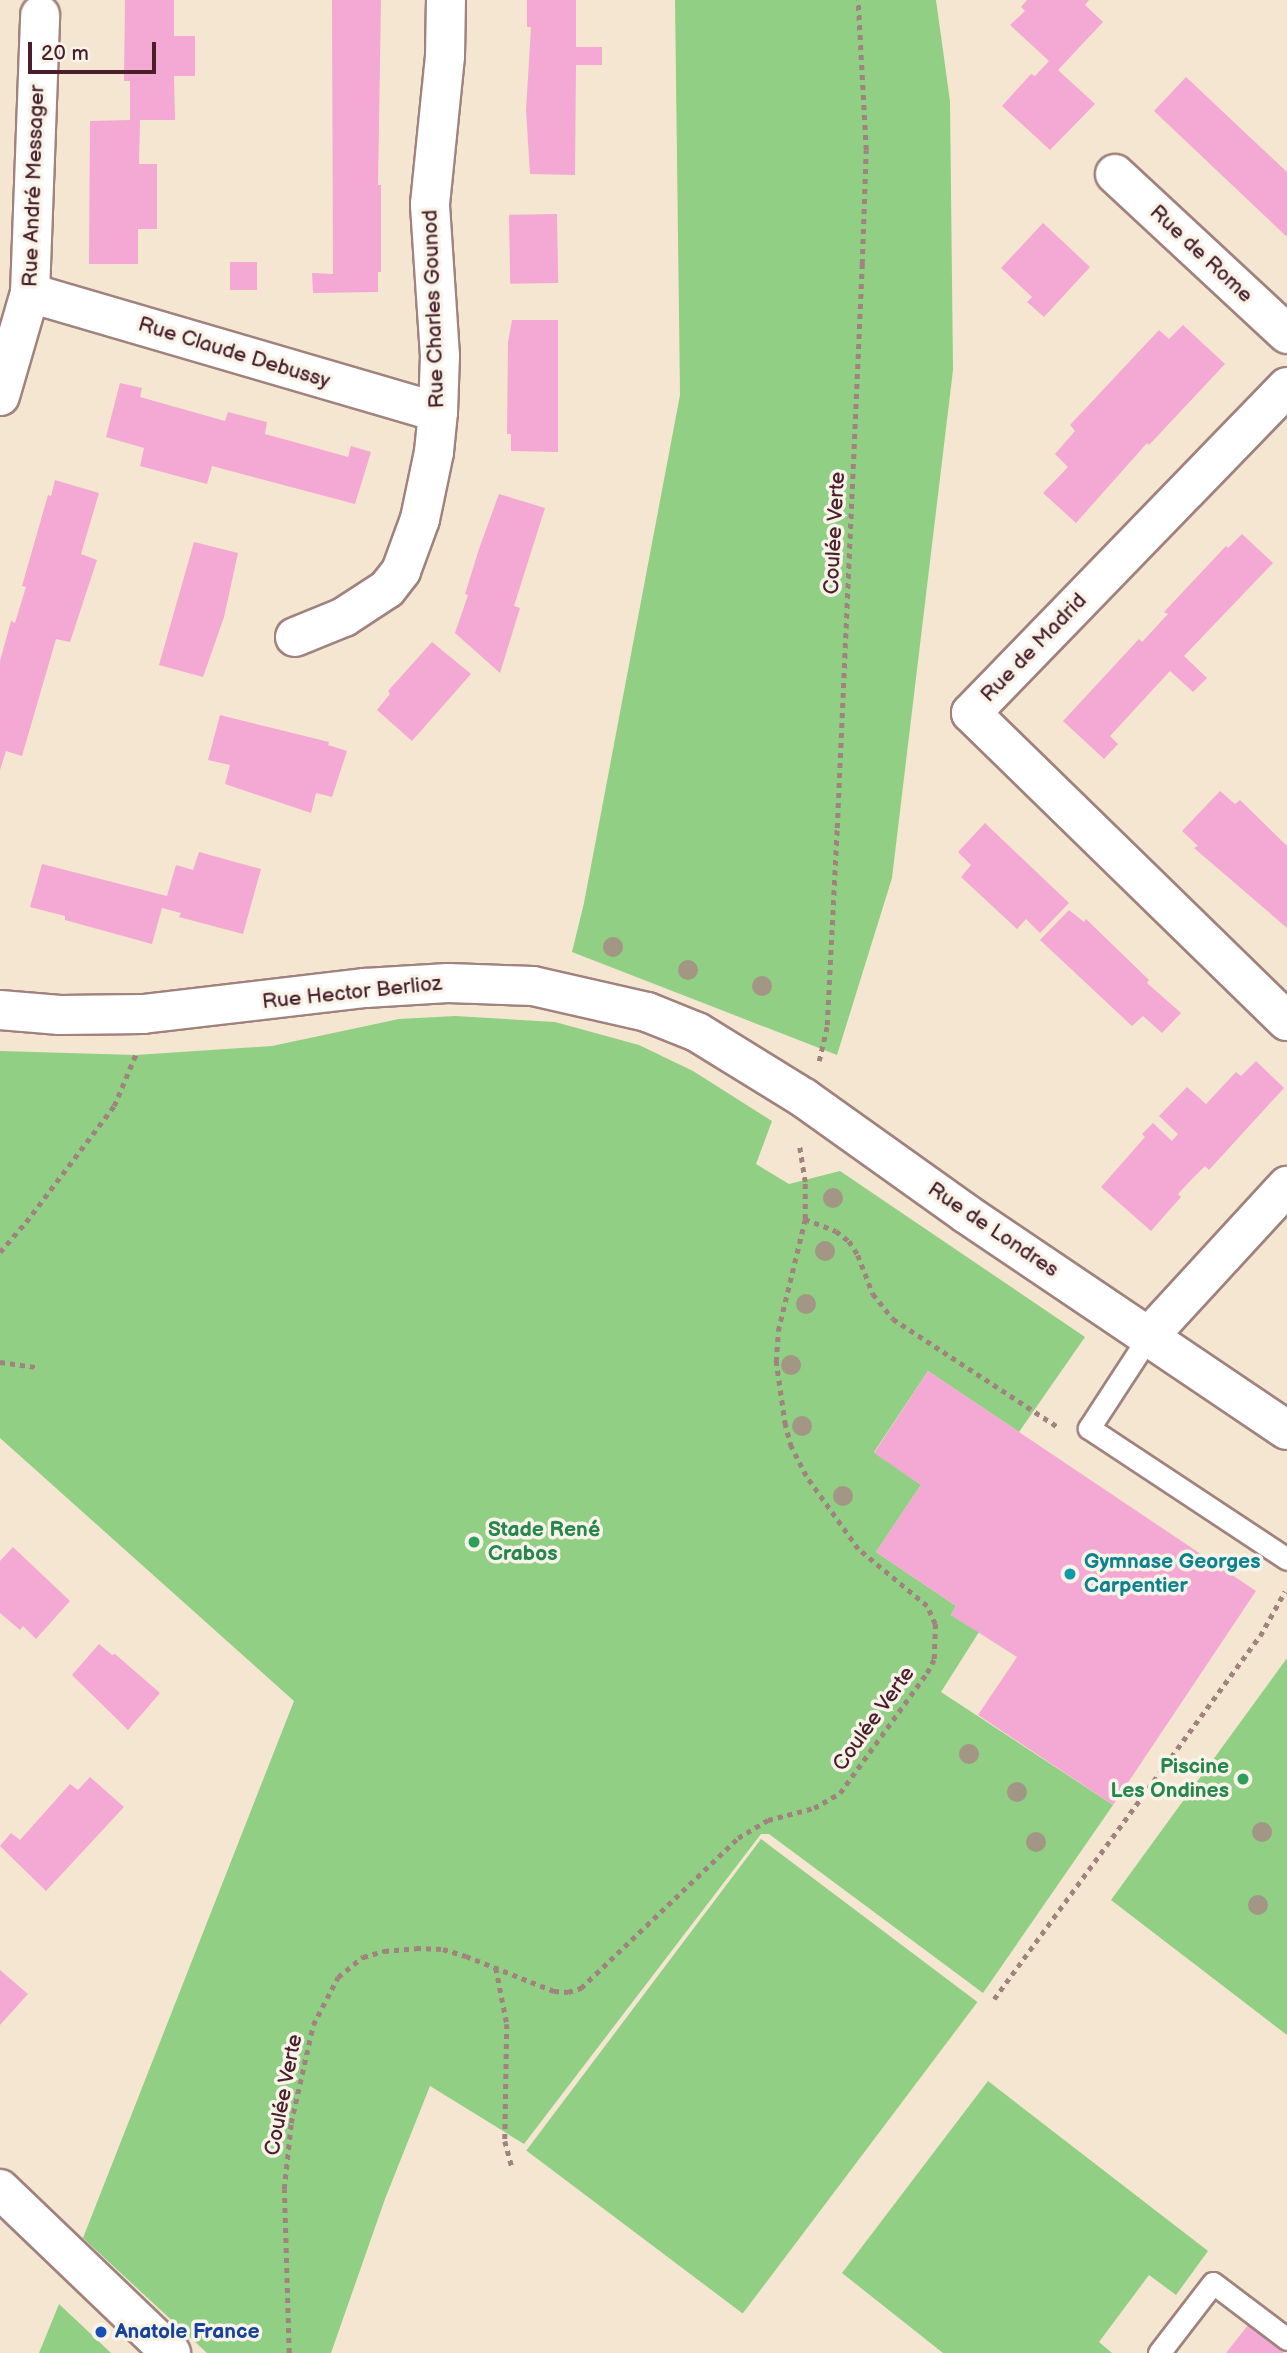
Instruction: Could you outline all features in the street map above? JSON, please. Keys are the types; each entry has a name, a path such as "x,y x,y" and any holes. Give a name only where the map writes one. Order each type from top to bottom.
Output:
{"street":[{"name":"Rue Charles Gounod","path":"295,637 367,604 387,589 401,572 419,519 434,452 438,412 440,356 430,204 445,56 446,0"},
{"name":"Rue André Messager","path":"0,396 30,293 40,15"},
{"name":"Rue de Rome","path":"1115,174 1287,334"},
{"name":"Rue Claude Debussy","path":"30,293 438,412"},
{"name":"Rue de Madrid","path":"1287,387 971,712 1287,1021"},
{"name":"Rue Hector Berlioz","path":"0,1010 60,1015 144,1014 365,988 488,983 533,986 620,1004 697,1032"},
{"name":"Rue de Londres","path":"697,1032 804,1098 965,1213 1287,1430"},
{"path":"1149,1336 1287,1186"},
{"path":"0,2189 171,2353"}],"lane":[{"path":"1149,1336 1089,1428 1287,1559"},
{"path":"1159,2353 1213,2283 1287,2339"}],"path":[{"name":"Coulée Verte","path":"818,1066 827,1025 862,264 866,150 858,0"},
{"path":"0,1252 26,1223 114,1106 138,1046"},
{"name":"Coulée Verte","path":"289,2353 285,2209 287,2159 305,2053 322,2004 338,1977 350,1965 384,1951 443,1949 554,1991 568,1992 581,1988 738,1838 768,1820 814,1808 840,1793 927,1673 934,1659 935,1624 928,1606 858,1549 806,1476 791,1447 779,1394 778,1331 805,1219 805,1182 796,1136"},
{"path":"805,1219 836,1231 849,1241 859,1255 873,1294 882,1308 908,1331 1057,1427 1089,1428"},
{"path":"0,1362 37,1367"},
{"path":"993,1999 1260,1636 1287,1587"},
{"path":"496,1968 507,2024 505,2141 512,2168"}],"green space":[{"path":"675,0 936,0 950,101 953,370 892,878 837,1055 572,952 584,903 680,395"},
{"name":"Stade René Crabos","path":"455,1016 555,1022 639,1045 693,1071 772,1121 756,1164 789,1184 840,1171 1085,1337 1019,1432 928,1371 874,1452 921,1485 876,1552 956,1606 951,1615 979,1632 941,1692 1113,1805 983,1993 769,1834 761,1834 524,2144 430,2086 385,2199 331,2353 207,2353 83,2238 294,1701 0,1438 0,1051 136,1055 272,1046 399,1019"},
{"name":"Piscine Les Ondines","path":"1287,1658 1287,2035 1111,1900"},
{"path":"761,1839 977,2002 743,2314 526,2150"},
{"path":"988,2081 1208,2251 1176,2295 1149,2275 1099,2342 1112,2353 943,2353 842,2273"},
{"path":"59,2304 111,2353 39,2353"}],"building":[{"path":"125,0 174,0 174,36 195,36 195,76 174,76 175,120 140,120 139,164 157,164 157,229 138,229 138,264 89,264 90,121 130,120 130,81 124,81"},
{"path":"332,0 381,0 378,185 381,185 381,272 378,272 378,292 313,293 312,273 333,274"},
{"path":"527,0 576,0 576,47 602,47 602,65 576,65 575,175 530,174 526,110 531,27 527,27"},
{"path":"1027,0 1089,0 1085,5 1103,22 1058,70 1095,104 1050,150 1002,106 1031,74 1035,76 1049,61 1010,25 1025,11 1021,7"},
{"path":"1186,77 1287,172 1287,237 1154,111"},
{"path":"557,214 558,283 510,284 509,215"},
{"path":"1043,223 1090,267 1044,317 1027,302 1032,297 1001,268"},
{"path":"230,262 257,262 257,290 230,290"},
{"path":"512,320 558,320 558,452 511,451 511,434 507,434 508,342"},
{"path":"1183,325 1225,364 1149,445 1147,443 1076,523 1043,493 1068,467 1055,454 1075,431 1070,425 1159,330 1169,339"},
{"path":"120,383 142,388 140,397 225,421 228,412 267,422 265,434 348,457 351,446 371,452 355,504 212,466 207,484 140,466 144,448 106,437"},
{"path":"55,480 99,493 81,554 97,560 70,642 56,639 22,756 6,751 0,770 0,661 11,621 15,623 26,587 22,586 48,495 51,496"},
{"path":"499,494 545,508 514,606 520,608 500,673 455,633 479,549"},
{"path":"1242,534 1273,563 1184,656 1207,678 1193,692 1170,671 1110,736 1118,744 1104,759 1063,721 1139,639 1142,642 1168,614 1164,612 1226,546 1228,548"},
{"path":"194,542 238,553 224,617 203,677 159,665"},
{"path":"432,642 471,674 412,741 377,710 390,694 388,691"},
{"path":"220,715 329,742 328,745 347,751 332,797 316,793 311,813 225,784 230,765 208,760"},
{"path":"1220,791 1235,804 1240,800 1287,846 1287,928 1194,848 1198,846 1182,831"},
{"path":"985,823 1069,903 1040,933 1026,919 1017,929 961,877 971,865 958,852"},
{"path":"199,852 261,869 243,934 179,917 181,913 162,908 152,944 65,920 65,916 30,907 42,864 167,896 176,865 193,870"},
{"path":"1069,910 1084,922 1086,919 1149,980 1147,983 1181,1013 1162,1033 1143,1016 1132,1026 1040,940"},
{"path":"1256,1061 1284,1088 1209,1170 1205,1166 1191,1180 1178,1194 1181,1197 1151,1231 1101,1187 1145,1137 1142,1134 1153,1123 1172,1141 1178,1134 1159,1116 1187,1087 1206,1104 1236,1072 1241,1076"},
{"name":"Gymnase Georges Carpentier","path":"928,1371 1256,1591 1113,1805 978,1715 1017,1657 951,1615 956,1606 876,1552 921,1485 874,1453"},
{"path":"13,1547 70,1601 36,1639 23,1626 20,1630 0,1613 0,1561"},
{"path":"99,1644 112,1655 115,1654 160,1693 128,1730 72,1675"},
{"path":"90,1777 124,1807 46,1891 0,1846 11,1833 20,1840 70,1784 78,1790"},
{"path":"0,1970 28,1994 0,2025"},
{"path":"1248,2325 1284,2353 1226,2353"}],"place":[{"name":"Stade René Crabos","path":"474,1542"},
{"name":"Gymnase Georges Carpentier","path":"1070,1574"},
{"name":"Piscine Les Ondines","path":"1243,1779"},
{"name":"Anatole France","path":"101,2332"}]}
